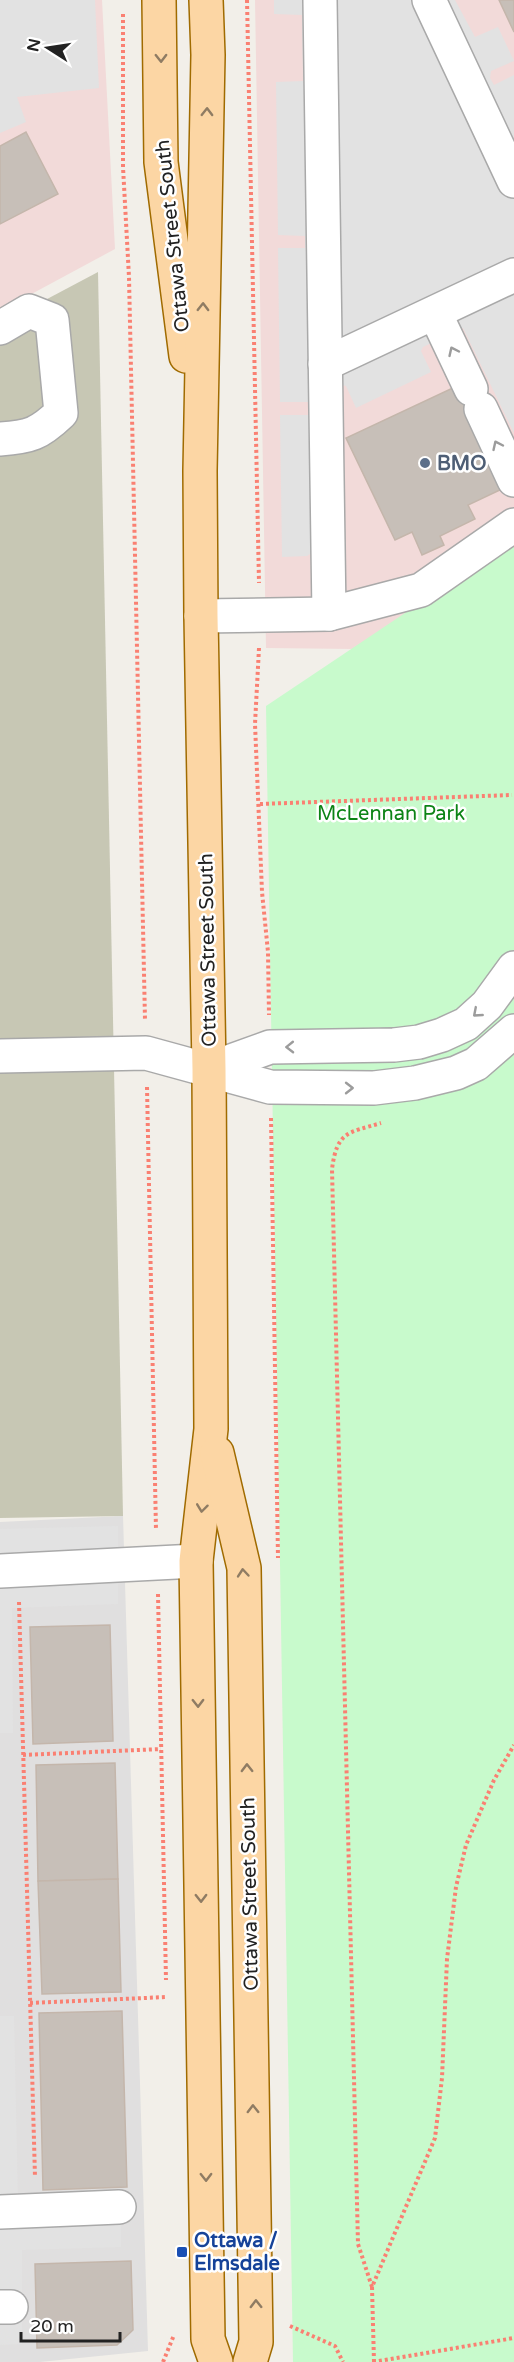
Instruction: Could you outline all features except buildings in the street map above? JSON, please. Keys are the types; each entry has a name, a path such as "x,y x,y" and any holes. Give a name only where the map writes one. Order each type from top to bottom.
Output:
{"main road":[{"name":"Ottawa Street South","path":"159,0 161,162 200,471"},
{"name":"Ottawa Street South","path":"206,0 208,55 200,471 209,1069 211,1429 196,1561 208,2339 216,2362"},
{"name":"Ottawa Street South","path":"211,1429 244,1568 256,2342 250,2362"}],"lane":[{"path":"320,0 329,614"},
{"path":"440,4 511,166"},
{"path":"325,364 514,275"},
{"path":"0,328 28,311 52,320 61,413 44,429 22,438 0,439"},
{"path":"435,312 514,480"},
{"path":"201,616 329,614 421,590 514,525"},
{"path":"209,1069 270,1047 394,1045 419,1042 442,1035 466,1023 487,1005 514,968"},
{"path":"0,1056 146,1053 270,1087 396,1087 437,1078 477,1064 514,1031"},
{"path":"9,1571 196,1561"},
{"path":"0,2212 119,2207"}],"path":[{"path":"248,0 260,675 255,724 269,1022"},
{"path":"30,2003 167,1997 129,277 123,167 123,12"},
{"path":"260,804 512,795"},
{"path":"391,1120 347,1134 335,1148 332,1169 358,2244 372,2287 373,2362 514,2338"},
{"path":"9,1571 23,1755 36,2211"},
{"path":"372,2287 435,2138 442,2078 447,1959 456,1887 466,1845 494,1780 514,1745"},
{"path":"23,1755 161,1749"},
{"path":"290,2326 335,2346 343,2362"},
{"path":"163,2362 175,2330"}],"shaded area":[{"path":"0,0 102,0 115,249 0,311"},
{"path":"0,0 95,0 99,88 17,97 26,122 0,133"},
{"path":"255,0 514,0 514,541 354,649 266,648"},
{"path":"274,0 455,0 475,37 498,27 514,61 491,71 490,78 494,85 514,75 514,433 463,328 423,347 421,351 431,372 356,408 346,386 342,385 343,532 307,556 282,557 280,415 308,415 308,402 280,402 278,248 305,248 305,236 278,235 276,82 303,81 302,15 274,14"},
{"path":"98,272 123,1516 0,1518 0,324"},
{"path":"123,1516 148,2351 40,2362 0,2362 0,1522"},
{"path":"118,1526 118,1604 12,1608 13,1733 0,1733 0,1529"},
{"path":"0,2016 14,2016 18,2202 121,2199 121,2247 22,2250 22,2344 0,2345"}],"green space":[{"name":"McLennan Park","path":"514,540 514,2362 293,2362 266,706"}],"place":[{"name":"BMO","path":"425,463"},
{"name":"Ottawa / Elmsdale","path":"182,2252"}]}
